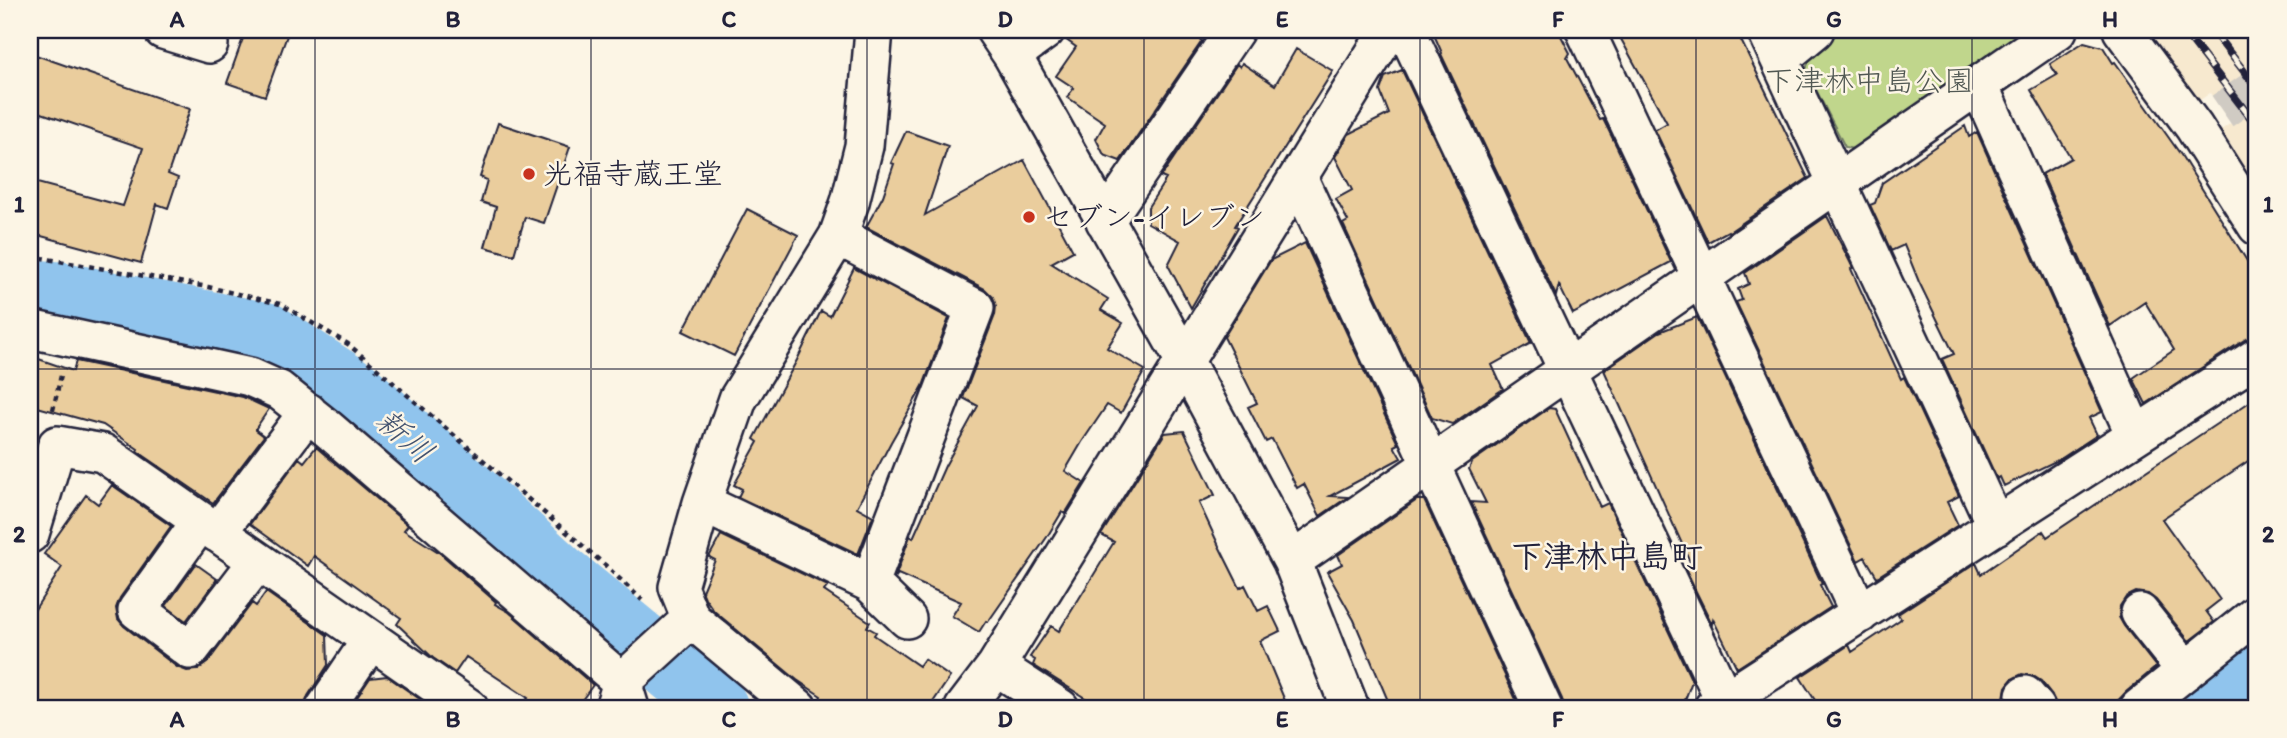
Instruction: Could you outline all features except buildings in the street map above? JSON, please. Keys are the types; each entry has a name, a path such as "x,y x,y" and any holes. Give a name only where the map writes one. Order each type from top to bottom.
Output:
{"street":[{"path":"163,30 209,44"},
{"path":"798,708 682,626 677,587 702,503 738,399 838,236 864,146 874,30"},
{"path":"1046,30 1003,42 1184,360 1292,561 1350,708"},
{"path":"1105,221 1235,30"},
{"path":"964,708 996,666 1389,30"},
{"path":"1406,30 1568,369 1719,704 2257,357"},
{"path":"1584,30 1860,614"},
{"path":"1815,30 1773,44 1996,526"},
{"path":"1292,561 2058,30"},
{"path":"2122,30 2208,119 2257,226"},
{"path":"1979,85 2135,435"},
{"path":"1298,177 1543,708"},
{"path":"838,236 975,308 870,583"},
{"path":"30,329 250,377 279,390 308,412 625,692 682,626"},
{"path":"258,561 190,650 137,610 308,412"},
{"path":"30,534 57,445 103,453 469,708"},
{"path":"702,503 870,583 907,619"},
{"path":"2140,613 2186,671"},
{"path":"2139,708 2257,614"},
{"path":"325,708 371,640"},
{"path":"996,666 1060,708"}],"path":[{"path":"30,256 208,287 280,304 348,344 606,565 648,605 682,626"},
{"path":"57,445 50,424 69,336"}],"shaded area":[{"path":"2139,30 2257,30 2257,197 2214,135 2231,123 2210,93 2192,106"}],"green space":[{"name":"下津林中島公園","path":"1839,30 2037,30 1860,151 1845,147 1806,70 1812,50"}],"waterway":[{"name":"新川","path":"30,292 59,294 267,335 353,391 557,574 716,708"},
{"name":"新川","path":"2216,708 2257,675"},
{"path":"662,708 687,682"}],"tunnel":[{"path":"2222,111 2257,87"}],"railway":[{"path":"2183,30 2257,126"},
{"path":"2212,30 2257,88"}],"place":[{"name":"光福寺蔵王堂","path":"529,174"},
{"name":"セブン-イレブン","path":"1029,217"}],"district":[{"name":"下津林中島町","path":"1607,556"}]}
